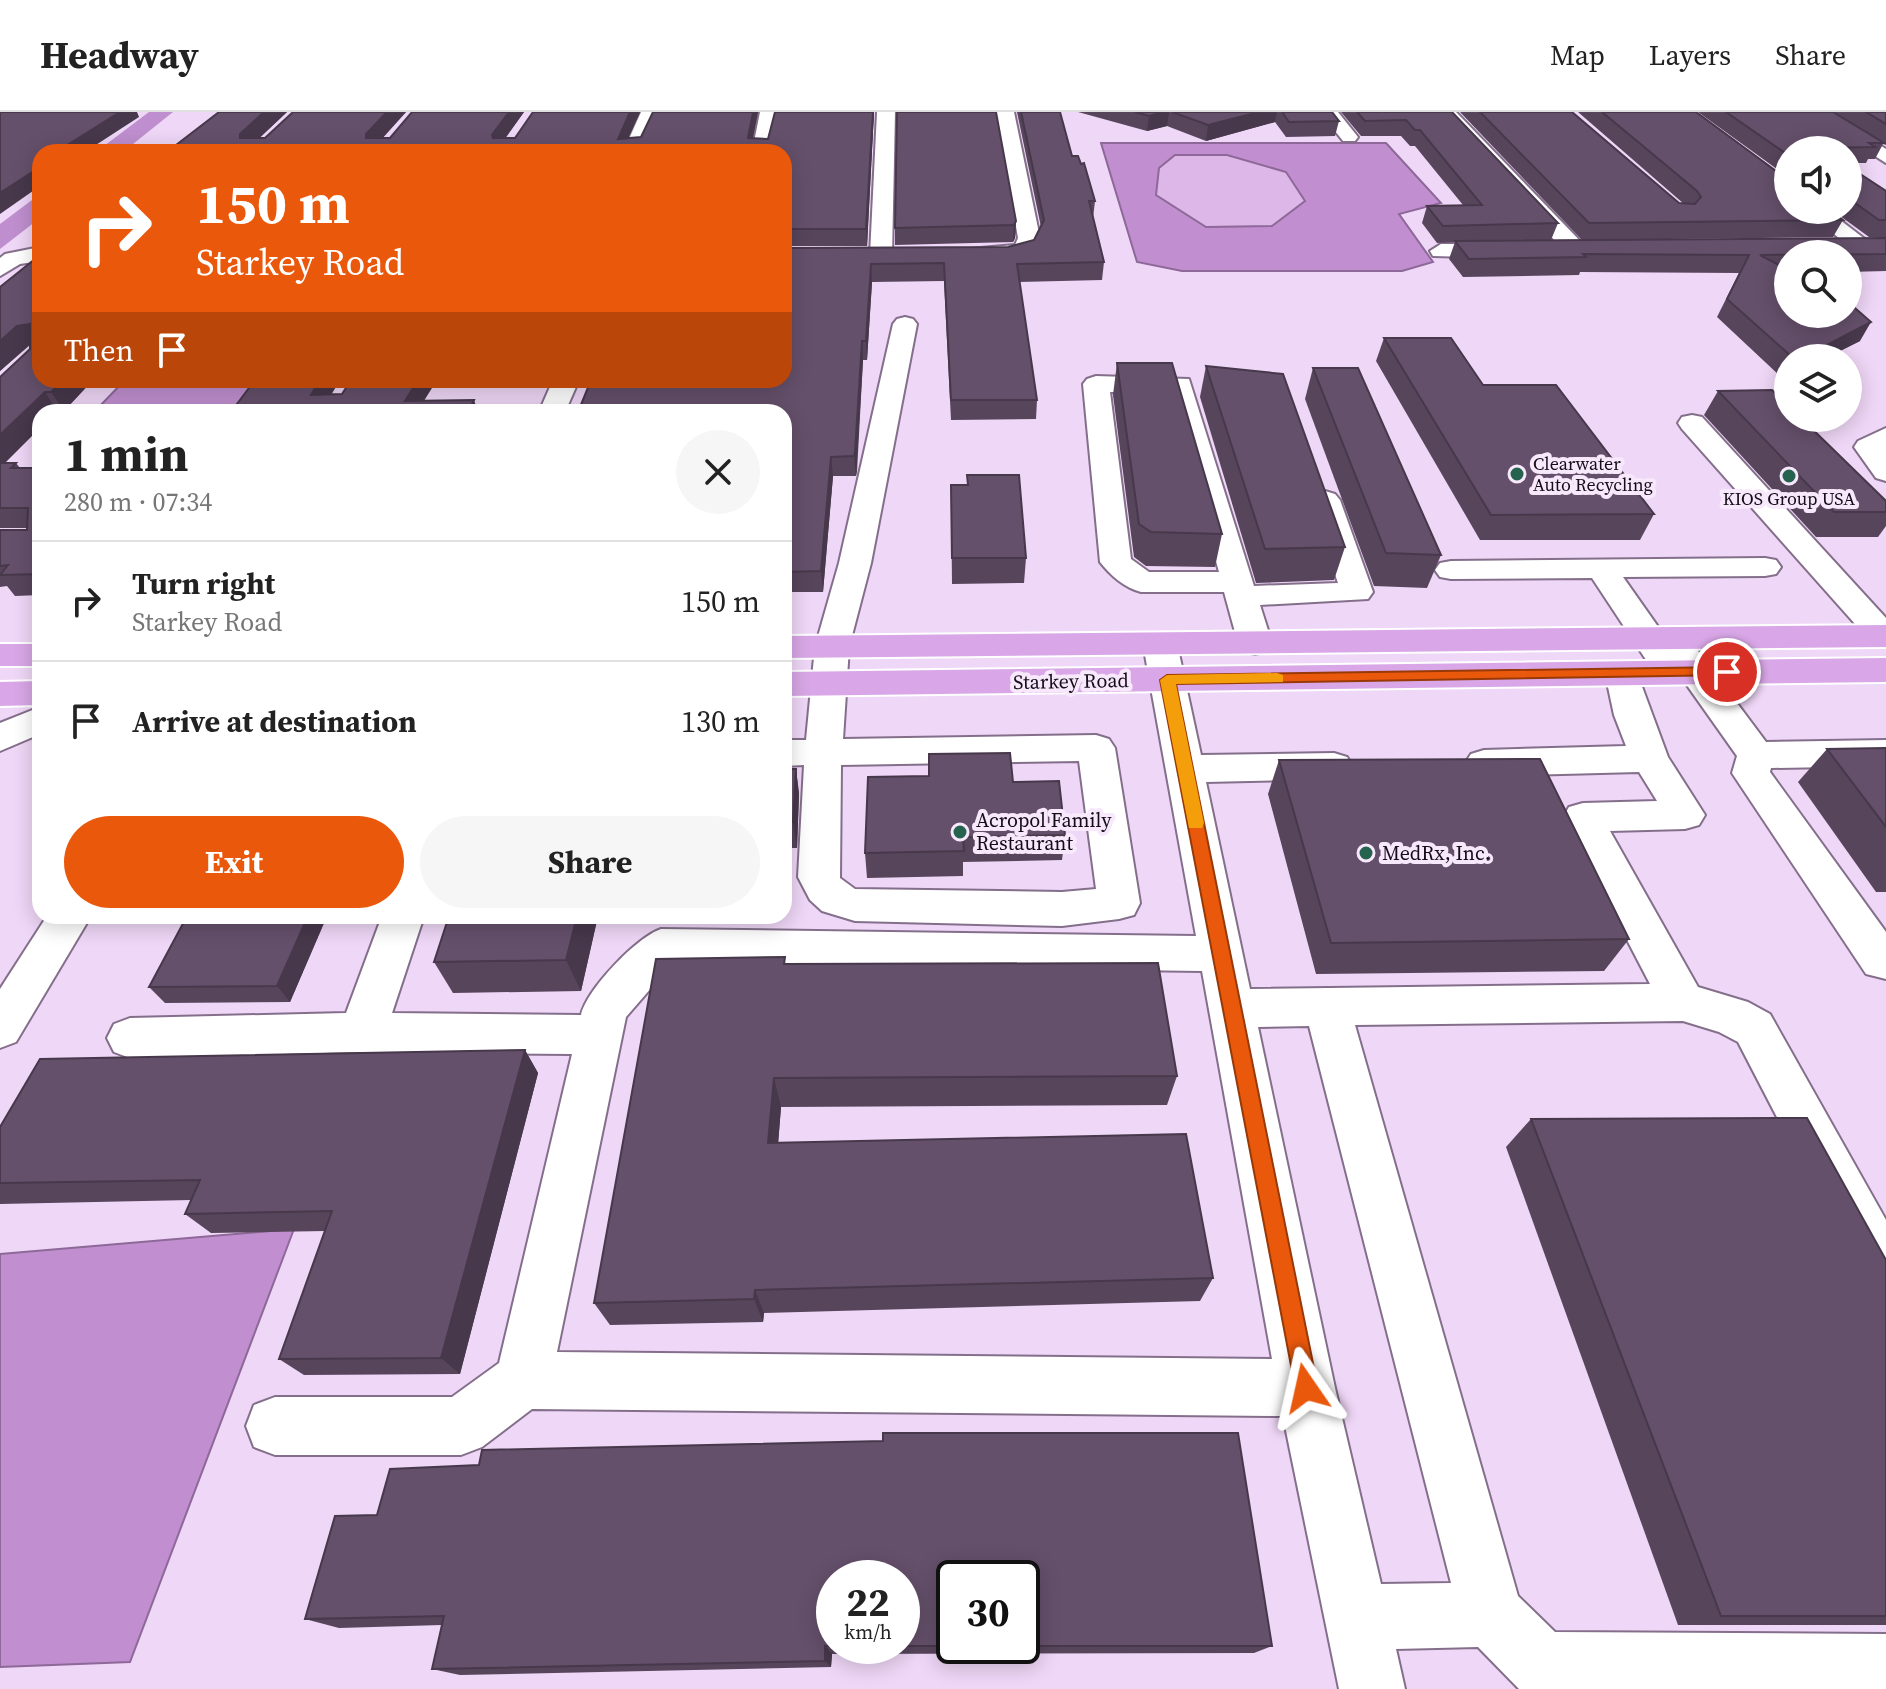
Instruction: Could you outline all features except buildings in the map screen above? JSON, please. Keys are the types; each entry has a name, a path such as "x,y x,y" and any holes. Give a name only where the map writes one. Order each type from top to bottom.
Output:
{"main road":[{"name":"Starkey Road","path":"1164,662 1255,643 1672,656 1885,647"},
{"name":"Starkey Road","path":"792,650 830,665 1164,662 1622,673 1672,656"},
{"path":"0,655 32,655"},
{"name":"Starkey Road","path":"792,681 830,665"},
{"path":"0,694 32,693"}],"street":[{"path":"636,144 650,112"},
{"path":"763,144 769,112"},
{"path":"854,255 889,255 886,112"},
{"path":"960,254 1007,254 1024,249 1029,238 1005,112"},
{"path":"1329,112 1349,137"},
{"path":"1441,251 1584,250 1446,112"},
{"path":"1815,112 1886,157"},
{"path":"1833,224 1863,246 1886,246"},
{"path":"6,264 32,256"},
{"path":"6,264 32,264"},
{"path":"792,753 823,752 1096,748 1119,903 1062,909 855,905 830,897 823,889 819,877 823,752 830,665 855,563 905,324"},
{"path":"1211,388 1180,384 1096,384 1116,562 1141,582 1238,589 1357,592 1315,471"},
{"path":"1180,384 1255,643"},
{"path":"1692,423 1885,647"},
{"path":"1886,436 1868,447 1886,472"},
{"path":"1451,570 1765,567"},
{"path":"1601,568 1756,755"},
{"path":"1164,662 1306,1388 1372,1689"},
{"path":"1622,673 1632,715 1650,759 1685,815 1583,817 1683,1002"},
{"path":"0,738 32,723"},
{"path":"1756,755 1886,753"},
{"path":"1756,755 1751,773 1882,961 1886,961"},
{"path":"1448,764 1650,759"},
{"path":"1185,769 1371,765"},
{"path":"0,1028 65,924"},
{"path":"362,1032 400,924"},
{"path":"523,1380 605,1009 661,946 1221,954"},
{"path":"1232,1008 1683,1002 1732,1016 1754,1028 1886,1272"},
{"path":"1327,1006 1491,1615 1541,1665 1886,1667"},
{"path":"130,1038 362,1032 600,1035"},
{"path":"275,1426 461,1426 523,1380 1306,1388"},
{"path":"1356,1617 1491,1615"}],"shaded area":[{"path":"149,112 173,112 133,144 107,144"},
{"path":"1101,143 1386,143 1441,203 1399,214 1433,262 1402,271 1182,271 1137,262","holes":["1175,155 1227,155 1286,172 1305,201 1272,226 1206,227 1156,195 1159,168"]},
{"path":"1175,155 1227,155 1286,172 1305,202 1272,227 1206,227 1155,194 1159,168"},
{"path":"32,200 32,224 0,249 0,224"},
{"path":"117,388 256,388 242,404 102,404"},
{"path":"294,1229 130,1662 0,1667 0,1254"}],"slow traffic":[{"path":"1195,823 1167,680 1277,678"}],"place":[{"name":"Clearwater Auto Recycling","path":"1517,474"},
{"name":"KIOS Group USA","path":"1789,476"},
{"name":"Acropol Family Restaurant","path":"960,832"},
{"name":"MedRx, Inc.","path":"1366,853"}],"route":[{"path":"1306,1388 1167,680 1727,672"}]}
